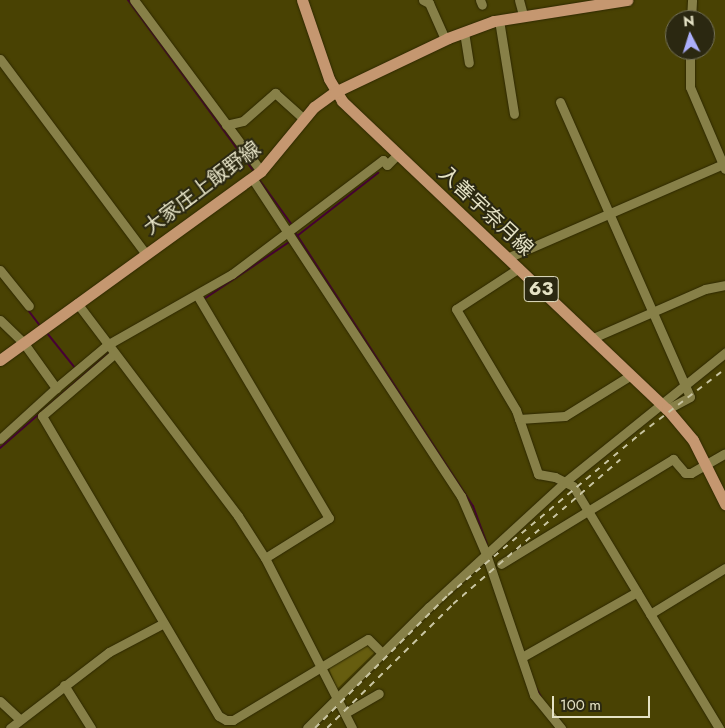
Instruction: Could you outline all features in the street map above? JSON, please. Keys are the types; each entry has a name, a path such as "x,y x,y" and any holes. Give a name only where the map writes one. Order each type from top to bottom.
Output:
{"main road":[{"name":"入善宇奈月線","path":"302,0 335,92 507,258 664,405 706,463 725,504"},
{"name":"大家庄上飯野線","path":"0,360 22,342 256,174 284,146 303,118 335,92 445,39 499,20 627,0"}],"street":[{"path":"134,0 226,125 288,232 461,496 486,554 534,695 561,728"},
{"path":"423,0 429,3 445,39"},
{"path":"519,0 522,15"},
{"path":"499,20 514,114"},
{"path":"464,32 469,63"},
{"path":"0,59 146,254"},
{"path":"507,258 610,212 724,165 690,87 690,60"},
{"path":"226,125 243,121 275,93 303,118"},
{"path":"560,102 654,312 684,385"},
{"path":"0,439 107,345 240,269 382,160 387,165 398,154"},
{"path":"519,268 456,310 519,419 538,474 573,486 719,728"},
{"path":"0,270 30,306"},
{"path":"593,338 705,289 725,285"},
{"path":"197,295 329,518 265,558"},
{"path":"77,303 238,516 265,558 352,728"},
{"path":"0,320 22,342 56,388"},
{"path":"307,728 382,653 565,482 664,405 684,385 725,353"},
{"path":"114,354 42,416 162,624 219,716 227,724 368,639 382,653"},
{"path":"519,419 564,416 631,374"},
{"path":"501,564 587,509 674,459 685,473 725,453"},
{"path":"650,614 725,568"},
{"path":"522,657 637,592"},
{"path":"10,728 18,719 109,652 162,624"},
{"path":"64,685 91,728"},
{"path":"345,713 379,693"},
{"path":"0,701 18,719"}],"shaded area":[{"path":"368,642 376,651 337,689 328,666"}],"waterway":[{"path":"128,0 253,170"},
{"path":"297,236 378,173"},
{"path":"258,178 292,225"},
{"path":"295,232 473,506 487,544"},
{"path":"204,299 289,242"},
{"path":"28,310 40,326"},
{"path":"47,333 75,368"},
{"path":"0,448 109,353"},
{"path":"536,688 541,697"}],"railway":[{"path":"315,728 448,595 640,434 725,369"},
{"path":"327,728 453,604 620,460"}]}
